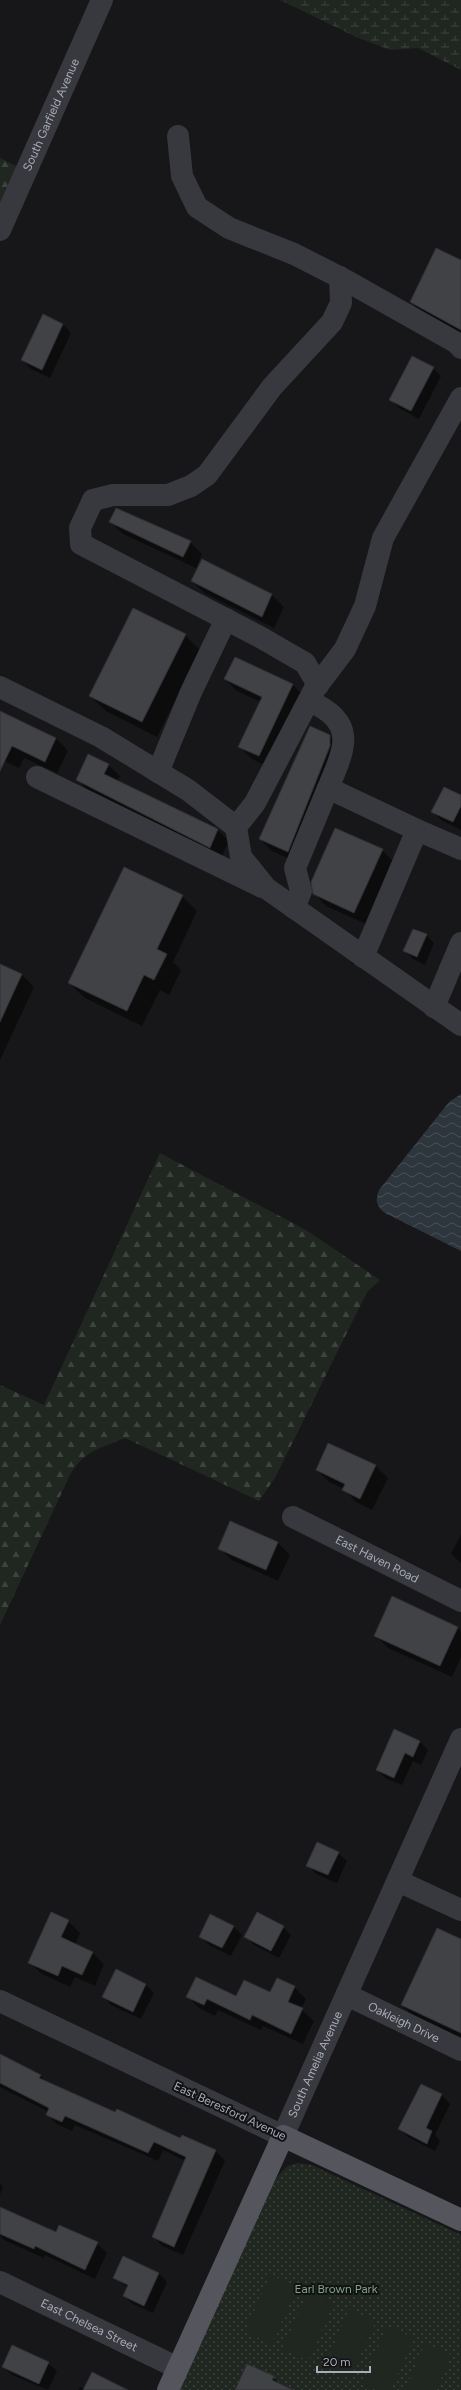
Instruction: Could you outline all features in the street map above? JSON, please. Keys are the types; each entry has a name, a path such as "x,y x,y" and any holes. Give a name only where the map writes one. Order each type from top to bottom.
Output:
{"main road":[{"name":"East Beresford Avenue","path":"283,2136 461,2220"},
{"name":"South Amelia Avenue","path":"168,2390 283,2136"}],"street":[{"name":"South Garfield Avenue","path":"0,230 102,0"},
{"path":"178,136 182,176 197,207 229,228 294,254 340,278 457,343 461,348"},
{"path":"294,908 301,892 295,868 343,753 344,731 313,693 305,663 226,619 81,544 80,528 93,500 113,495 168,495 190,486 207,475 272,387 332,322 340,303 340,278"},
{"path":"236,827 255,803 313,693 345,649 365,606 383,538 461,398"},
{"path":"158,772 191,692 226,619"},
{"path":"0,687 101,738 188,790 236,827 241,857 266,888"},
{"path":"37,777 266,888 461,1025"},
{"path":"328,788 461,849"},
{"path":"364,957 417,830"},
{"path":"434,1007 461,942"},
{"name":"East Haven Road","path":"293,1517 461,1601"},
{"name":"South Amelia Avenue","path":"283,2136 398,1880 458,1753"},
{"path":"398,1880 461,1910"},
{"name":"Oakleigh Drive","path":"347,1996 461,2050"},
{"name":"East Beresford Avenue","path":"0,2001 283,2136"},
{"name":"East Chelsea Street","path":"0,2282 178,2368"}],"green space":[{"path":"280,0 461,0 461,70 418,48 390,50 356,37"},
{"path":"0,158 18,167 0,208"},
{"path":"160,1153 306,1230 380,1280 367,1292 275,1478 259,1501 125,1438 93,1451 81,1460 70,1475 0,1625 0,1385 44,1405"},
{"name":"Earl Brown Park","path":"298,2163 312,2165 461,2235 461,2390 179,2390 274,2182 284,2169 290,2165"},
{"path":"270,2275 297,2286 272,2344 245,2332"},
{"path":"308,2291 334,2303 309,2361 282,2349"},
{"path":"349,2309 376,2321 350,2379 324,2367"},
{"path":"387,2326 414,2338 391,2390 376,2390 362,2384"},
{"path":"425,2343 452,2355 436,2390 405,2390"}],"water":[{"path":"461,1094 461,1251 385,1213 378,1206 377,1197 379,1190 449,1102"}],"building":[{"path":"436,248 461,260 461,330 410,302"},
{"path":"43,314 63,324 42,370 21,360"},
{"path":"412,356 434,367 411,411 389,400"},
{"path":"116,508 191,541 183,557 109,522"},
{"path":"202,559 272,594 262,617 191,581"},
{"path":"133,608 186,634 142,722 89,696"},
{"path":"235,657 293,684 259,756 238,747 262,697 224,679"},
{"path":"0,711 56,738 45,762 12,746 0,771"},
{"path":"310,726 330,735 330,746 288,852 259,839"},
{"path":"88,754 109,764 104,774 218,829 210,848 76,780"},
{"path":"444,787 461,795 461,806 453,822 431,812"},
{"path":"335,828 383,849 354,913 313,894 311,882"},
{"path":"124,867 183,895 157,949 167,954 154,980 144,975 127,1011 68,983"},
{"path":"413,929 427,934 417,957 403,951"},
{"path":"0,964 22,974 0,1022"},
{"path":"328,1443 376,1465 360,1499 342,1490 345,1484 316,1470"},
{"path":"230,1521 278,1542 266,1570 218,1549"},
{"path":"392,1596 458,1627 440,1666 374,1636"},
{"path":"394,1729 420,1741 413,1757 405,1753 394,1778 376,1770"},
{"path":"317,1842 339,1852 328,1875 306,1866"},
{"path":"51,1912 69,1920 61,1937 93,1952 82,1975 62,1966 58,1976 28,1963"},
{"path":"257,1912 284,1926 271,1951 244,1937"},
{"path":"210,1914 234,1926 222,1948 199,1937"},
{"path":"437,1928 461,1939 461,2033 401,2005"},
{"path":"116,1969 146,1984 133,2012 102,1997"},
{"path":"196,1977 236,1996 244,1980 270,1992 277,1978 295,1986 288,2002 303,2008 291,2034 252,2015 250,2020 207,1999 204,2005 186,1997"},
{"path":"0,2054 41,2075 39,2078 115,2112 117,2109 180,2138 182,2135 216,2150 174,2247 152,2237 186,2157 154,2142 148,2153 65,2116 62,2122 46,2115 49,2108 0,2083"},
{"path":"421,2084 442,2094 426,2128 432,2131 427,2144 398,2129"},
{"path":"0,2207 56,2232 59,2225 98,2242 85,2270 35,2246 34,2249 0,2234"},
{"path":"123,2256 159,2273 144,2306 123,2296 128,2285 113,2278"},
{"path":"12,2345 49,2362 39,2384 2,2367"},
{"path":"247,2364 274,2376 272,2380 293,2390 235,2390"},
{"path":"92,2372 128,2390 83,2390"}]}
